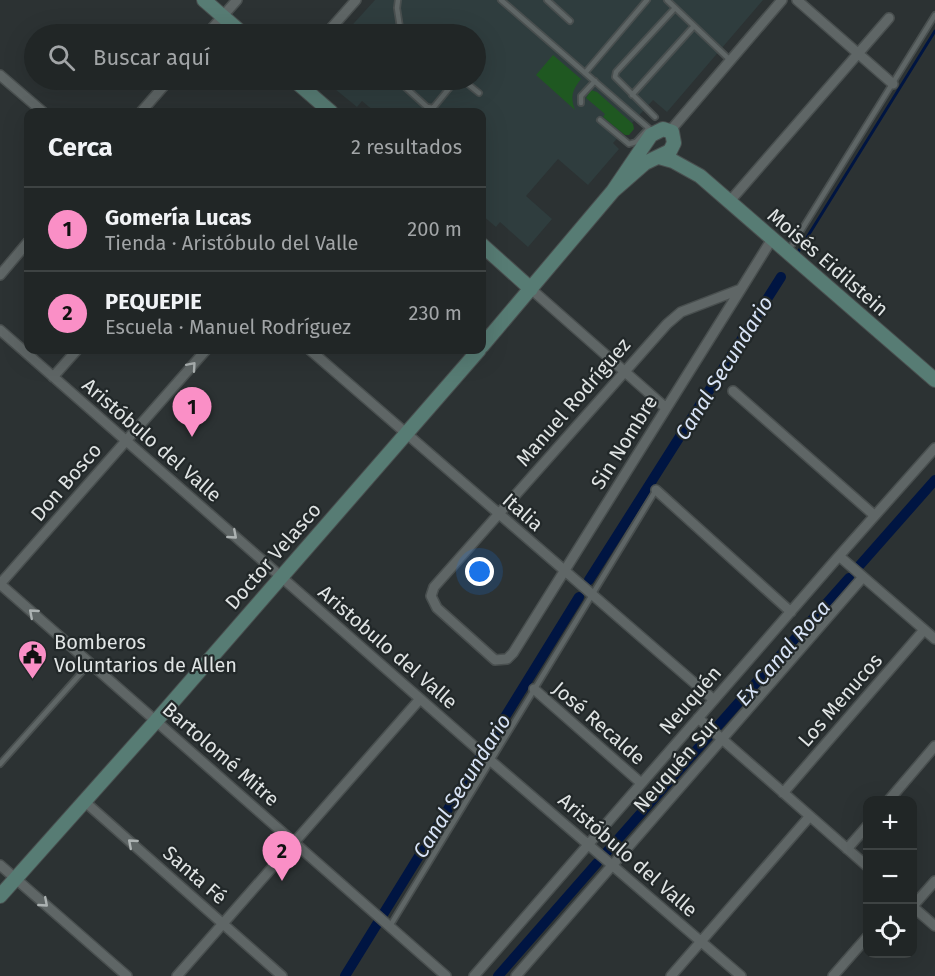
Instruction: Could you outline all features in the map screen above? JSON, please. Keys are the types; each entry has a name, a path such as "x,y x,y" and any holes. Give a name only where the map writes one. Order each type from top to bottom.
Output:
{"main road":[{"path":"204,0 232,24"},
{"path":"306,90 327,108"},
{"path":"486,341 614,191 645,163 670,151 672,135 663,129 650,134 614,191"},
{"path":"650,134 646,148 648,153 657,158"},
{"name":"Moisés Eidilstein","path":"672,135 678,150 700,176 934,378"},
{"name":"Moisés Eidilstein","path":"657,158 673,161 700,176"},
{"path":"486,249 531,289"},
{"name":"Doctor Velasco","path":"0,896 156,721 475,354"}],"street":[{"path":"216,24 237,0"},
{"path":"335,24 356,0"},
{"path":"672,135 782,0"},
{"path":"797,0 893,84"},
{"path":"730,201 888,18"},
{"path":"0,75 37,108"},
{"path":"144,108 160,90"},
{"name":"Sin Nombre","path":"502,661 513,653 772,239"},
{"path":"0,275 24,247"},
{"path":"531,289 666,408"},
{"name":"Manuel Rodríguez","path":"502,661 492,658 437,608 431,596 434,587 667,324 681,312 741,289"},
{"name":"Aristóbulo del Valle","path":"0,330 24,351"},
{"name":"Aristóbulo del Valle","path":"27,354 280,577"},
{"path":"53,377 73,354"},
{"name":"Don Bosco","path":"0,584 203,354"},
{"name":"Italia","path":"315,354 714,700"},
{"path":"733,391 874,515"},
{"name":"Neuquén","path":"474,976 934,448"},
{"path":"656,490 791,612"},
{"path":"839,556 935,639"},
{"name":"Aristobulo del Valle","path":"280,577 491,761"},
{"name":"Neuquén Sur","path":"516,976 863,577"},
{"name":"Bartolomé Mitre","path":"0,584 446,976"},
{"name":"Los Menucos","path":"783,793 924,630"},
{"name":"José Recalde","path":"534,689 641,783"},
{"path":"177,976 420,699"},
{"path":"698,718 863,863"},
{"path":"892,796 935,746"},
{"name":"Aristóbulo del Valle","path":"491,761 741,976"},
{"name":"Santa Fé","path":"84,801 282,976"},
{"path":"670,976 810,816"},
{"path":"847,849 863,830"},
{"path":"0,865 127,976"},
{"path":"915,904 935,881"},
{"path":"917,910 935,926"},
{"path":"833,976 863,941"}],"lane":[{"path":"398,0 399,24"},
{"path":"501,0 595,81 650,134 629,144 600,120"},
{"path":"547,0 570,21"},
{"path":"585,73 647,0"},
{"path":"667,0 731,61"},
{"path":"655,117 616,80 616,72 675,8"},
{"path":"788,252 935,15"},
{"path":"632,95 694,26"},
{"path":"581,103 581,96 595,81"},
{"path":"408,90 427,107 433,108 448,90"},
{"path":"475,90 479,93"},
{"path":"390,926 656,490"},
{"path":"0,764 90,663"}],"shaded area":[{"path":"375,0 763,0 667,112 653,100 613,143 619,149 588,185 558,159 526,196 552,219 528,247 500,222 496,227 486,218 486,108 370,108 362,101 357,107 336,90 486,90 486,24 353,24"}],"green space":[{"path":"553,55 581,79 573,94 575,110 536,75"},
{"path":"591,90 597,92 633,124 634,129 629,135 625,135 603,117 605,114 586,98"}],"waterway":[{"path":"798,252 935,31"},
{"name":"Canal Secundario","path":"589,580 781,277"},
{"name":"Ex Canal Roca","path":"860,565 935,480"},
{"name":"Ex Canal Roca","path":"716,728 849,578"},
{"name":"Canal Secundario","path":"345,976 579,597"},
{"name":"Ex Canal Roca","path":"605,854 708,737"},
{"name":"Ex Canal Roca","path":"498,976 597,863"}],"place":[{"name":"Gomería Lucas","path":"192,437"},
{"name":"Bomberos Voluntarios de Allen","path":"33,680"},
{"name":"PEQUEPIE","path":"282,881"}]}
